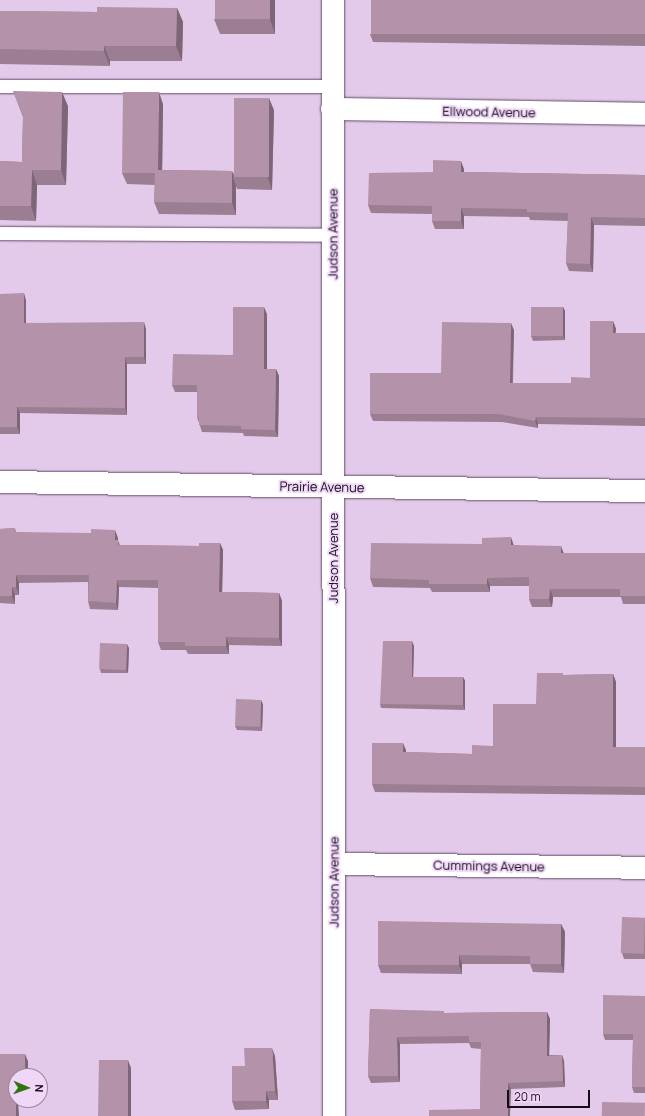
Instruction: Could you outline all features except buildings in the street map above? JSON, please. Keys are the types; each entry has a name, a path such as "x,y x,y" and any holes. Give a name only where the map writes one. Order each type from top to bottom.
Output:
{"street":[{"name":"Judson Avenue","path":"333,0 332,487 334,1116"},
{"name":"Ellwood Avenue","path":"332,109 645,114"},
{"name":"Prairie Avenue","path":"0,482 645,491"},
{"name":"Cummings Avenue","path":"334,864 645,868"}],"lane":[{"path":"0,86 333,86"},
{"path":"0,232 333,235"}]}
